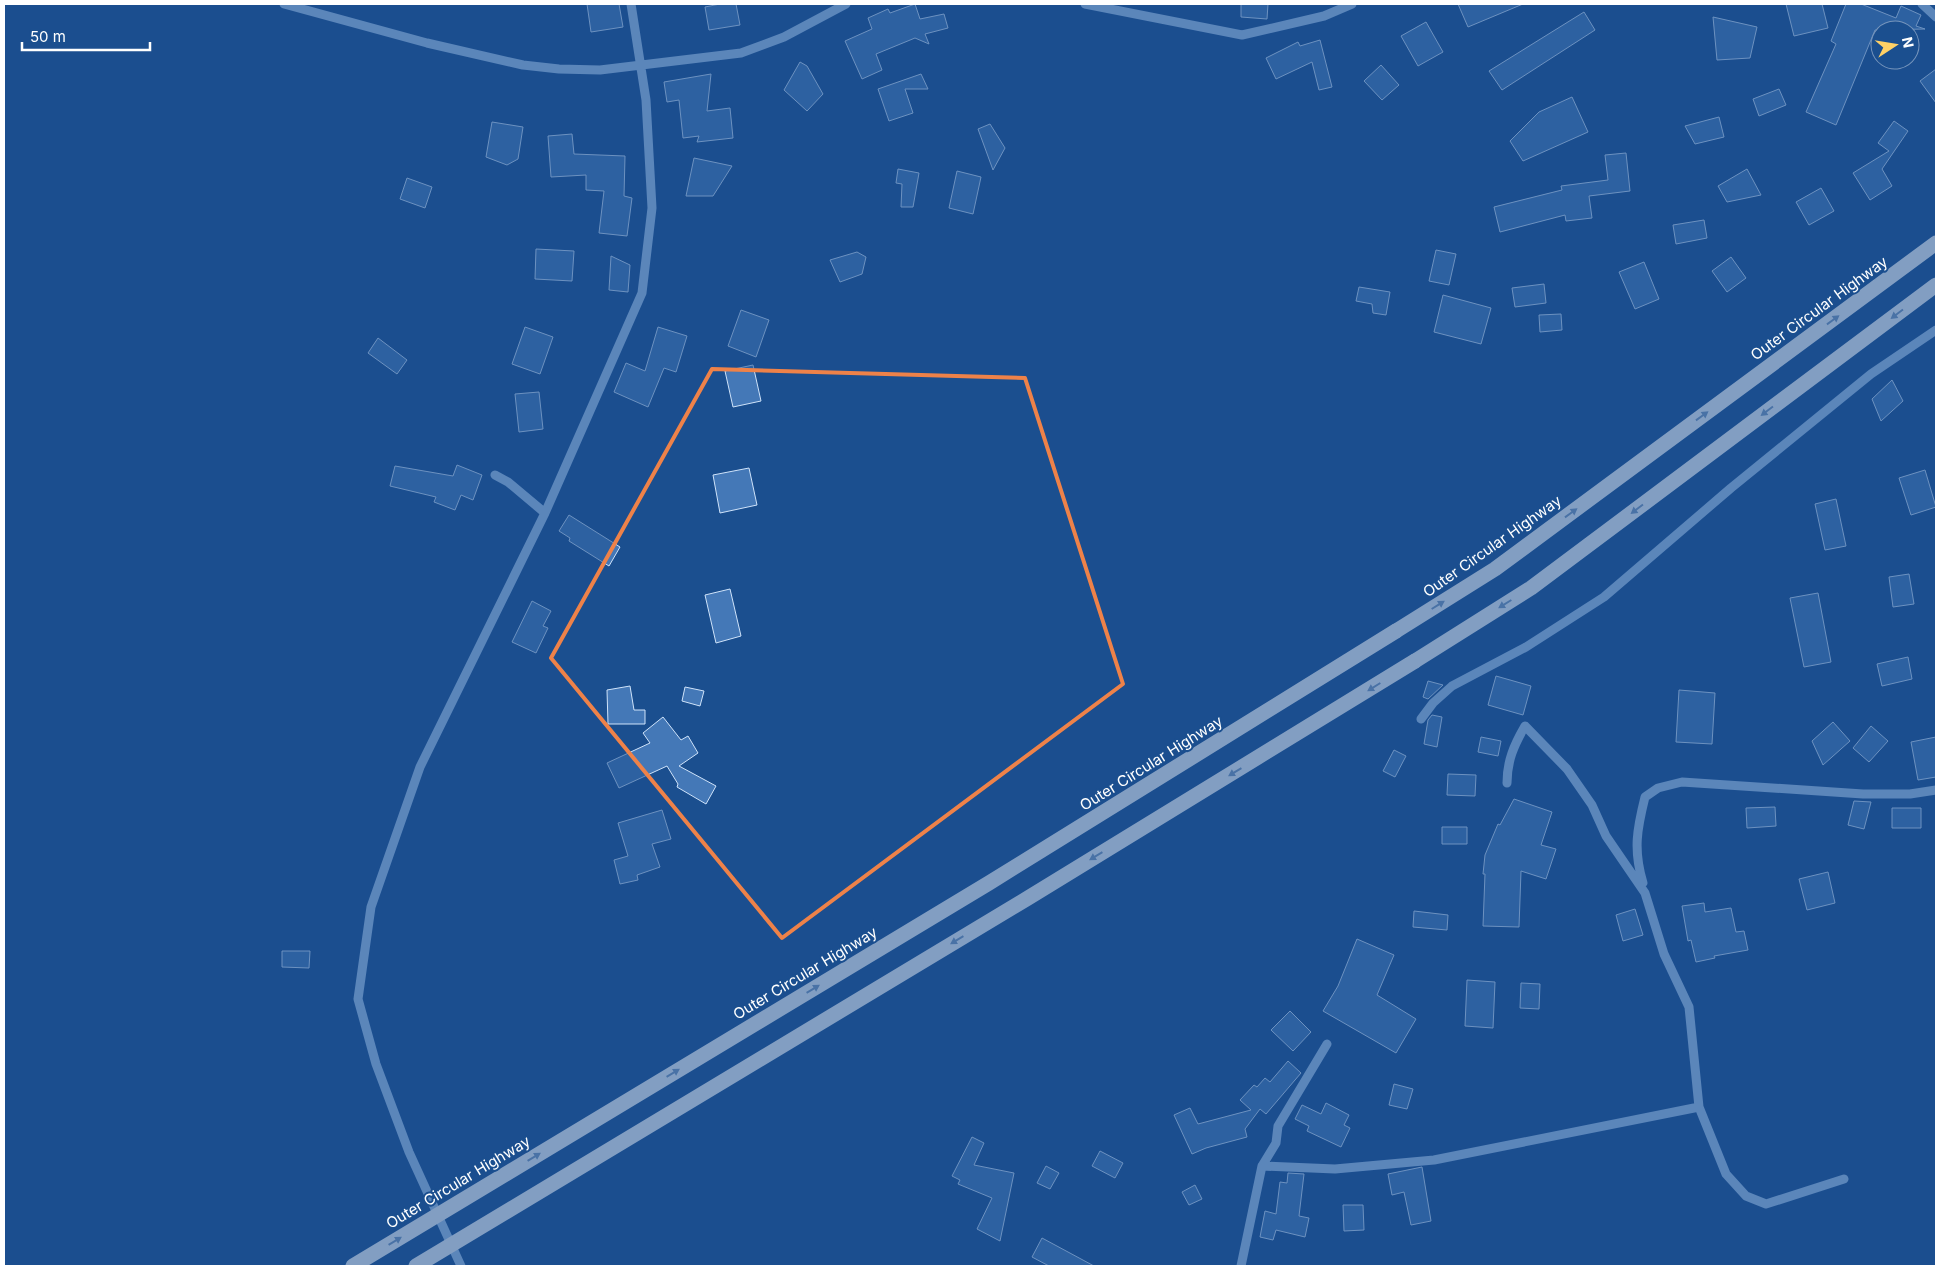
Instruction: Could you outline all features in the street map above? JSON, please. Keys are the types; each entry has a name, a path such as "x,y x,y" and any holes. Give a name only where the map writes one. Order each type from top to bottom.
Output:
{"highway":[{"name":"Outer Circular Highway","path":"353,1266 989,883 1495,569 1936,243"},
{"path":"416,1266 1079,867 1531,588 1936,285"}],"street":[{"path":"284,4 427,43 523,65 559,69 600,70 741,54 784,37 846,4"},
{"path":"461,1266 409,1152 376,1064 358,998 371,907 420,767 545,513 642,293 652,208 646,100 639,65 631,4"},
{"path":"1085,4 1242,35 1324,16 1352,4"},
{"path":"1922,4 1936,17"},
{"path":"1421,719 1433,703 1452,686 1548,634 1604,597 1731,488 1871,374 1936,330"},
{"path":"495,475 508,482 521,495 545,513"},
{"path":"1507,783 1507,769 1514,745 1525,726 1572,776 1592,805 1606,836 1646,893"},
{"path":"1844,1180 1766,1204 1746,1196 1726,1174 1698,1107 1689,1007 1664,954 1636,861 1637,829 1645,797 1658,788 1682,782 1863,794 1910,794 1936,790"},
{"path":"1241,1266 1262,1166 1276,1143 1278,1126 1327,1044"},
{"path":"1262,1166 1334,1169 1434,1160 1698,1107"}],"highlighted area":[{"path":"712,369 1025,378 1123,684 782,938 551,658"}],"building":[{"path":"587,4 619,4 623,27 591,32"},
{"path":"720,4 736,4 740,25 709,30 705,7"},
{"path":"915,4 920,19 944,14 948,28 925,34 929,44 915,38 876,54 882,70 862,79 845,41 872,29 868,18 888,9 890,13"},
{"path":"1241,4 1268,4 1267,19 1241,17"},
{"path":"1458,4 1523,4 1468,27"},
{"path":"1786,4 1822,4 1828,28 1794,36"},
{"path":"1846,4 1861,4 1896,18 1901,6 1921,15 1919,20 1870,20 1870,42 1836,125 1806,112 1836,44 1831,41"},
{"path":"1584,12 1595,30 1502,90 1489,71"},
{"path":"1713,17 1757,27 1750,58 1717,60"},
{"path":"1426,22 1443,52 1418,66 1401,36"},
{"path":"1320,40 1332,87 1319,90 1312,62 1276,79 1266,58 1298,42 1300,46"},
{"path":"800,62 807,66 823,94 807,111 784,90"},
{"path":"1381,65 1399,85 1382,100 1364,81"},
{"path":"1936,69 1936,103 1920,81"},
{"path":"711,74 707,111 730,108 733,138 697,142 699,136 683,138 679,100 667,102 664,82"},
{"path":"921,74 928,89 905,89 913,113 889,121 878,89"},
{"path":"1779,89 1786,105 1759,116 1753,99"},
{"path":"1572,97 1588,132 1523,161 1510,141 1539,112"},
{"path":"1719,117 1724,137 1695,144 1685,126"},
{"path":"1894,121 1908,131 1882,169 1892,186 1870,200 1853,173 1889,151 1878,143"},
{"path":"492,122 523,127 518,159 507,165 486,157"},
{"path":"990,124 1005,148 993,170 978,129"},
{"path":"572,134 574,154 625,156 624,196 632,198 627,236 599,233 604,191 586,190 586,175 551,177 548,136"},
{"path":"1626,153 1630,191 1589,196 1592,218 1566,221 1565,215 1500,232 1494,207 1562,190 1561,186 1608,180 1605,155"},
{"path":"694,158 732,166 713,196 686,196"},
{"path":"898,169 919,173 913,207 901,207 902,184 896,183"},
{"path":"1747,169 1761,195 1727,202 1718,186"},
{"path":"957,171 981,177 973,214 949,208"},
{"path":"407,178 432,187 425,208 400,199"},
{"path":"1821,188 1834,211 1809,225 1796,202"},
{"path":"1704,220 1707,238 1676,244 1673,225"},
{"path":"536,249 574,251 572,281 535,279"},
{"path":"1436,250 1456,254 1449,285 1429,281"},
{"path":"857,252 866,257 862,274 840,282 830,260"},
{"path":"611,256 630,265 628,292 609,290"},
{"path":"1731,257 1746,278 1727,292 1712,271"},
{"path":"1644,262 1659,299 1635,309 1619,272"},
{"path":"1544,284 1546,303 1515,307 1512,288"},
{"path":"1359,287 1390,292 1386,315 1373,313 1372,304 1356,301"},
{"path":"1443,295 1491,308 1481,344 1434,332"},
{"path":"741,310 769,320 756,357 728,346"},
{"path":"1561,314 1562,330 1540,332 1539,315"},
{"path":"525,327 553,337 540,374 512,364"},
{"path":"658,327 687,336 676,372 664,368 648,407 614,392 626,363 645,371"},
{"path":"378,338 407,360 397,374 368,353"},
{"path":"753,365 761,401 733,407 725,371"},
{"path":"1892,380 1903,401 1881,421 1872,399"},
{"path":"539,392 543,429 519,432 515,394"},
{"path":"457,465 482,475 473,500 461,495 455,510 434,502 436,497 390,486 395,466 453,476"},
{"path":"749,468 757,505 720,513 713,475"},
{"path":"1925,470 1936,507 1911,515 1899,478"},
{"path":"1836,499 1846,546 1825,550 1815,504"},
{"path":"569,515 620,547 609,566 569,541 570,538 559,531"},
{"path":"1909,574 1914,604 1893,607 1889,577"},
{"path":"730,589 741,636 716,643 705,595"},
{"path":"1818,593 1831,662 1804,667 1790,598"},
{"path":"532,601 551,611 543,626 548,628 536,653 512,642"},
{"path":"1908,657 1912,679 1882,686 1877,664"},
{"path":"1496,676 1531,686 1523,715 1488,705"},
{"path":"1428,681 1443,685 1428,699 1423,697"},
{"path":"630,686 634,710 645,710 645,724 608,724 607,690"},
{"path":"685,687 704,691 700,706 682,701"},
{"path":"1679,690 1715,693 1712,744 1676,742"},
{"path":"1432,715 1442,717 1437,747 1424,744 1428,720"},
{"path":"663,717 681,740 688,736 698,753 679,766 716,786 706,804 677,787 678,784 667,766 619,788 607,763 650,743 643,733"},
{"path":"1833,722 1850,741 1823,765 1812,741"},
{"path":"1871,726 1888,741 1869,762 1853,748"},
{"path":"1481,737 1501,741 1498,756 1478,752"},
{"path":"1936,737 1936,777 1918,780 1911,742"},
{"path":"1394,750 1406,756 1395,777 1383,771"},
{"path":"1448,774 1476,775 1475,796 1447,795"},
{"path":"1514,799 1552,812 1541,845 1556,849 1546,879 1521,871 1519,927 1483,926 1485,855 1498,824 1500,825"},
{"path":"1854,801 1871,802 1864,829 1848,825"},
{"path":"1775,807 1776,826 1747,828 1746,808"},
{"path":"1892,808 1921,808 1921,828 1892,828"},
{"path":"662,810 671,839 652,844 660,867 637,875 638,880 620,884 614,860 628,856 618,823"},
{"path":"1442,827 1467,827 1467,844 1442,844"},
{"path":"1828,872 1835,903 1807,910 1799,879"},
{"path":"1704,903 1705,912 1731,908 1736,932 1744,931 1748,950 1714,956 1715,958 1696,962 1691,940 1688,941 1682,906"},
{"path":"1635,909 1643,935 1623,941 1616,915"},
{"path":"1414,911 1448,915 1447,930 1413,927"},
{"path":"1357,939 1394,955 1377,995 1416,1019 1396,1053 1323,1011 1338,986"},
{"path":"282,951 310,951 309,968 282,967"},
{"path":"1467,980 1495,982 1493,1028 1465,1026"},
{"path":"1521,983 1540,984 1539,1009 1520,1008"},
{"path":"1290,1011 1311,1032 1293,1051 1271,1030"},
{"path":"1288,1061 1301,1073 1266,1114 1260,1109 1245,1129 1247,1137 1206,1148 1192,1154 1174,1115 1190,1108 1198,1124 1251,1110 1240,1100 1254,1085 1257,1087 1265,1078 1270,1082"},
{"path":"1394,1084 1413,1089 1407,1109 1389,1105"},
{"path":"1326,1103 1349,1115 1344,1125 1350,1128 1341,1147 1307,1131 1309,1126 1295,1119 1302,1105 1321,1114"},
{"path":"972,1137 984,1143 974,1165 1014,1173 1000,1241 977,1229 992,1198 958,1184 960,1180 952,1176"},
{"path":"1100,1151 1123,1163 1115,1178 1092,1166"},
{"path":"1046,1166 1059,1173 1050,1189 1037,1183"},
{"path":"1422,1167 1431,1221 1411,1225 1404,1192 1392,1195 1388,1174"},
{"path":"1288,1173 1304,1174 1299,1216 1309,1218 1305,1237 1276,1230 1273,1240 1260,1237 1265,1211 1276,1214 1280,1182 1287,1183"},
{"path":"1195,1185 1202,1199 1189,1205 1182,1192"},
{"path":"1343,1205 1363,1205 1364,1230 1344,1231"},
{"path":"1042,1238 1094,1266 1049,1266 1032,1257"}]}
